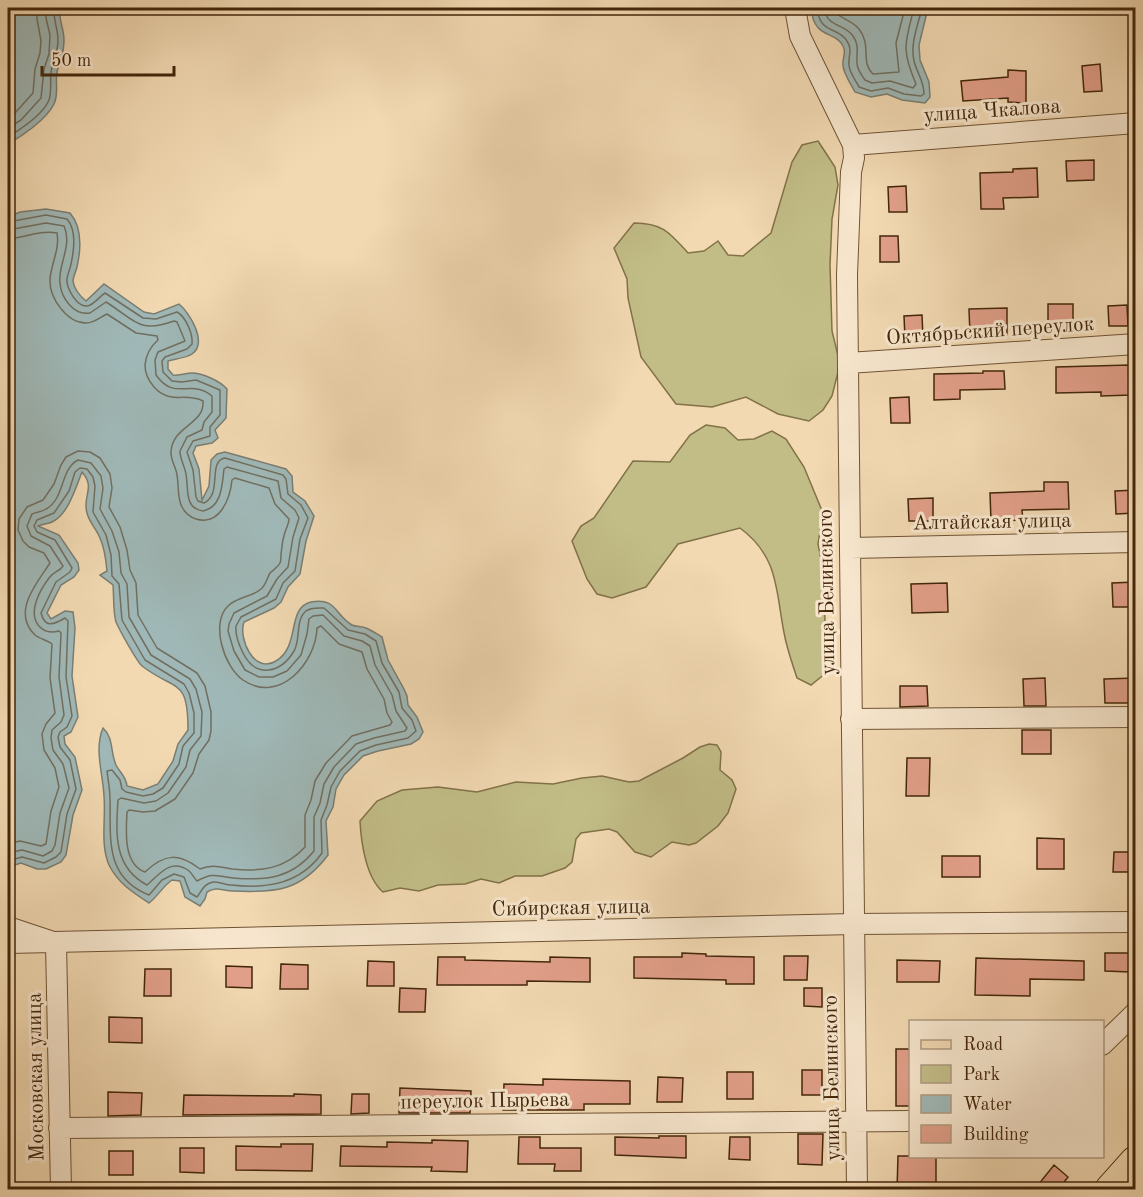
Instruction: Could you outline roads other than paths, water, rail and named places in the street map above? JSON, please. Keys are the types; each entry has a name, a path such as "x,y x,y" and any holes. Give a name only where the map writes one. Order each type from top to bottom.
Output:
{"main road":[{"path":"1111,1190 1136,1162"}],"street":[{"name":"улица Белинского","path":"795,8 800,36 853,145 854,158 851,172 847,275 857,1190"},
{"name":"улица Чкалова","path":"853,145 1136,123"},
{"name":"Октябрьский переулок","path":"848,363 1136,344"},
{"name":"Алтайская улица","path":"850,548 1136,542"},
{"path":"851,719 1136,717"},
{"name":"Сибирская улица","path":"8,943 854,924 1136,922"},
{"path":"8,927 56,943"},
{"name":"Московская улица","path":"56,943 62,1190"},
{"path":"1104,1044 1136,1012"},
{"name":"переулок Пырьева","path":"59,1128 909,1121"}],"water":[{"path":"8,8 60,8 64,40 63,53 57,72 54,104 40,122 8,144"},
{"path":"811,8 928,8 919,45 920,60 929,82 930,97 925,103 902,100 887,94 871,97 855,92 843,68 845,51 843,46 835,38 820,30 813,18"},
{"path":"46,209 70,213 77,225 80,246 73,281 78,292 86,301 104,284 144,312 154,314 179,304 196,328 198,343 196,349 190,355 168,361 168,369 173,375 196,373 206,376 227,389 226,418 215,430 218,438 212,443 196,446 193,453 199,469 202,500 209,486 211,460 217,454 225,452 286,469 292,476 293,492 305,501 314,516 306,541 300,574 288,587 281,602 274,608 244,622 243,637 249,653 261,663 268,664 276,661 284,654 288,646 298,612 303,606 311,602 326,602 352,625 366,628 382,637 388,660 423,732 419,739 411,744 363,756 344,775 336,789 333,807 326,821 328,855 308,876 286,887 262,891 214,889 207,892 200,906 185,897 180,881 172,880 149,903 121,882 109,865 104,840 104,796 99,753 103,728 109,736 114,760 127,786 143,790 158,784 173,761 178,744 188,730 187,713 186,701 182,693 178,688 142,666 116,622 113,585 100,575 107,571 105,554 100,538 87,513 88,483 82,472 63,513 52,522 38,526 59,535 78,563 79,570 74,577 61,585 47,613 51,619 65,611 73,612 75,628 72,676 78,717 71,732 64,736 65,744 75,757 82,790 73,815 66,855 61,862 46,869 37,869 21,863 8,867 8,217 20,212"}]}
